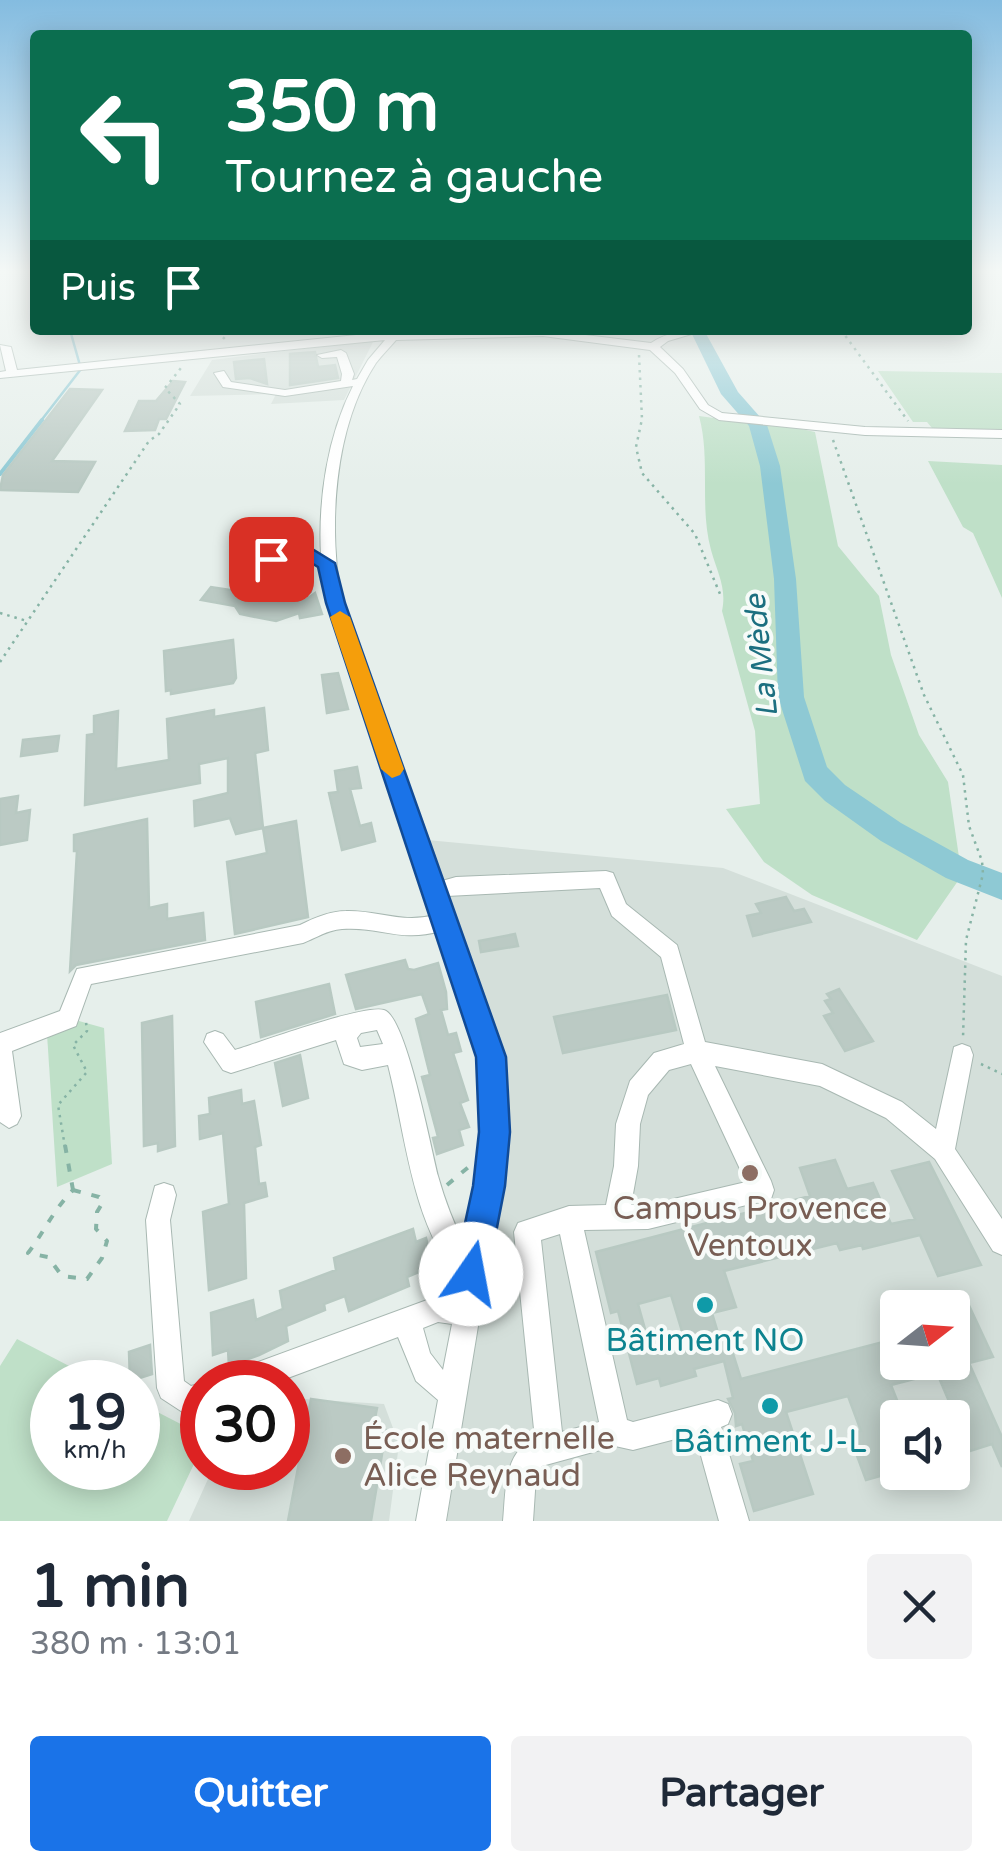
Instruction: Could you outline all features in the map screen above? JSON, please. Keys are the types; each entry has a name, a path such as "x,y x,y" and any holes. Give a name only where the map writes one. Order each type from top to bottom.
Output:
{"street":[{"path":"0,348 6,347 6,374 296,342"},
{"path":"388,342 353,382 333,481 326,563 336,603 481,1020 496,1099 489,1186 432,1521"},
{"path":"623,342 653,347 680,371 704,407 720,416 832,429 1002,434"},
{"path":"653,347 660,342"},
{"path":"322,355 341,353 353,382"},
{"path":"342,356 378,354"},
{"path":"220,373 226,385 285,392 353,382"},
{"path":"271,559 309,552 318,562 326,563"},
{"path":"296,555 306,580 304,592"},
{"path":"435,891 456,885 606,879 620,910 670,952 697,1051 762,1190 648,1217 570,1218 527,1232 550,1450"},
{"path":"9,1116 0,1045 68,1019 84,976 302,934 328,920 345,918 415,928 444,920"},
{"path":"215,1042 231,1062 354,1024 380,1019 388,1025 443,1227 471,1274"},
{"path":"354,1024 346,1037 352,1056 362,1059 396,1052"},
{"path":"616,1218 626,1166 628,1124 638,1090 662,1061 697,1051 822,1076 894,1110 943,1152 1002,1242"},
{"path":"943,1152 962,1055"},
{"path":"164,1195 158,1220 172,1388 180,1395"},
{"path":"570,1218 614,1432"},
{"path":"300,1360 438,1309 465,1312"},
{"path":"408,1320 421,1367 428,1378 451,1392"},
{"path":"518,1521 522,1472 533,1454 614,1432 633,1436 711,1415 734,1521"}],"path":[{"path":"850,342 907,415 910,431"},
{"path":"637,344 642,419 636,447 642,473 695,534 720,594"},
{"path":"0,662 149,441 160,434 180,404 164,388 190,354"},
{"path":"832,429 837,453 924,695 962,775 983,874 966,940 968,982 962,1055 1002,1074"},
{"path":"0,613 28,621"},
{"path":"72,1006 86,1017 87,1031 73,1045 88,1072 85,1079 64,1092 58,1105 72,1190"},
{"path":"431,1190 465,1174 475,1152"},
{"path":"72,1190 90,1193 102,1202 96,1229 108,1241 87,1279 62,1276 48,1257 28,1253 49,1226 56,1207 72,1190"}],"shaded area":[{"path":"373,342 344,400 271,404 276,394 190,396 212,360"},
{"name":"Campus Provence Ventoux","path":"427,840 723,868 1002,976 1002,1521 447,1521 492,1215 504,1083 498,1042"},
{"name":"École maternelle Alice Reynaud","path":"310,1399 384,1404 399,1444 389,1521 189,1521 203,1490 310,1490"}],"green space":[{"path":"878,371 1002,373 1002,431 932,428 927,422 913,422"},
{"path":"699,416 751,423 755,427 767,470 781,581 785,699 809,776 834,801 892,841 960,878 917,940 812,895 764,862 726,809 760,804 755,731 722,611 722,587 711,550"},
{"path":"763,424 815,432 838,546 879,596 891,655 919,735 948,782 960,864 863,811 830,784 810,748 802,724 795,675 786,537"},
{"path":"928,461 1002,465 1002,598 973,533 963,527"},
{"path":"79,1021 104,1028 112,1164 57,1187 47,1034"},
{"path":"17,1339 58,1360 30,1360 30,1490 160,1490 160,1413 180,1424 182,1490 167,1521 0,1521 0,1366"}],"building":[{"path":"315,352 318,367 335,365 338,378 290,385 290,354"},
{"path":"264,359 267,384 250,378 236,379 234,362"},
{"path":"173,381 185,382 166,419 159,419 155,430 125,431 139,401 156,401"},
{"path":"70,389 102,390 52,461 95,462 78,492 0,490 3,475"},
{"path":"273,575 294,579 280,601 297,597 304,601 315,593 322,614 300,618 299,613 276,621 240,614 235,606 201,600 211,587 250,593 265,588"},
{"path":"233,640 233,683 171,694 171,690 166,691 164,651"},
{"path":"338,673 348,709 327,713 322,675"},
{"path":"264,708 268,750 255,753 263,828 236,834 230,818 195,826 194,801 228,793 228,758 199,764 200,783 85,805 87,735 94,734 94,716 118,711 116,769 169,760 167,719 214,710 214,717"},
{"path":"59,736 57,751 21,756 23,740"},
{"path":"357,767 361,788 350,789 360,826 371,823 375,841 342,850 329,793 338,792 335,771"},
{"path":"18,796 16,813 30,810 27,840 0,845 0,799"},
{"path":"147,819 149,908 167,904 167,919 203,913 205,940 76,965 70,971 77,851 74,835"},
{"path":"296,821 308,917 235,934 227,862 267,853 263,828"},
{"path":"786,897 794,911 804,909 811,922 753,936 747,916 761,913 756,904"},
{"path":"515,934 518,946 481,952 479,941"},
{"path":"405,960 408,969 414,970 438,963 446,992 447,1009 441,1010 448,1035 456,1033 461,1051 453,1053 468,1100 460,1103 469,1127 459,1130 463,1145 437,1154 433,1138 438,1137 422,1077 430,1075 416,1019 429,1014 422,994 356,1009 346,975"},
{"path":"329,984 335,1014 261,1037 256,1002"},
{"path":"839,989 873,1041 845,1051 824,1016 833,1013 825,1001 831,999 827,994"},
{"path":"667,995 676,1030 563,1053 554,1017"},
{"path":"172,1016 175,1146 158,1151 158,1143 144,1146 142,1023"},
{"path":"300,1055 308,1098 283,1106 275,1063"},
{"path":"241,1090 242,1104 254,1101 261,1145 255,1147 259,1184 265,1183 267,1196 244,1203 246,1278 209,1290 203,1212 229,1204 223,1133 200,1139 199,1116 210,1114 209,1098"},
{"path":"835,1160 847,1189 873,1183 891,1224 915,1219 892,1171 929,1162 981,1265 938,1276 920,1235 863,1249 862,1245 840,1250 837,1243 724,1271 736,1307 712,1313 721,1343 729,1341 741,1379 880,1343 880,1380 910,1380 891,1385 897,1400 880,1400 880,1476 866,1480 849,1434 861,1431 848,1396 786,1412 813,1494 754,1511 740,1464 753,1461 742,1424 736,1426 728,1399 733,1398 724,1361 694,1369 696,1376 661,1386 659,1378 637,1384 618,1311 611,1313 596,1252 810,1196 800,1168","holes":["671,1295 684,1338 650,1347 638,1304"]},
{"path":"413,1229 416,1242 426,1238 433,1266 407,1277 409,1286 349,1311 345,1296 324,1304 325,1310 286,1326 288,1341 259,1355 229,1360 228,1350 213,1355 211,1313 253,1300 256,1320 283,1309 280,1291 336,1270 334,1258"},
{"path":"970,1308 993,1357 970,1363"},
{"path":"150,1345 151,1360 129,1360 129,1352"},
{"path":"970,1365 1002,1437 1002,1467 992,1444 970,1451 970,1400 948,1400 940,1380 970,1380"},
{"path":"311,1399 377,1408 373,1428 386,1430 371,1521 288,1521 294,1490 310,1490"}],"waterway":[{"path":"40,422 81,369 73,342"},
{"name":"La Mède","path":"702,342 730,394 758,425 770,466 785,579 791,697 815,773 835,793 891,832 957,869 1002,887"},
{"path":"0,474 42,420"}],"slow traffic":[{"path":"340,617 392,769"}],"place":[{"name":"Campus Provence Ventoux","path":"750,1173"},
{"name":"Bâtiment NO","path":"705,1305"},
{"name":"Bâtiment J-L","path":"770,1406"},
{"name":"École maternelle Alice Reynaud","path":"343,1456"}],"route":[{"path":"271,559 309,552 318,562 326,563 336,603 481,1020 496,1099 489,1186 471,1274"}]}
